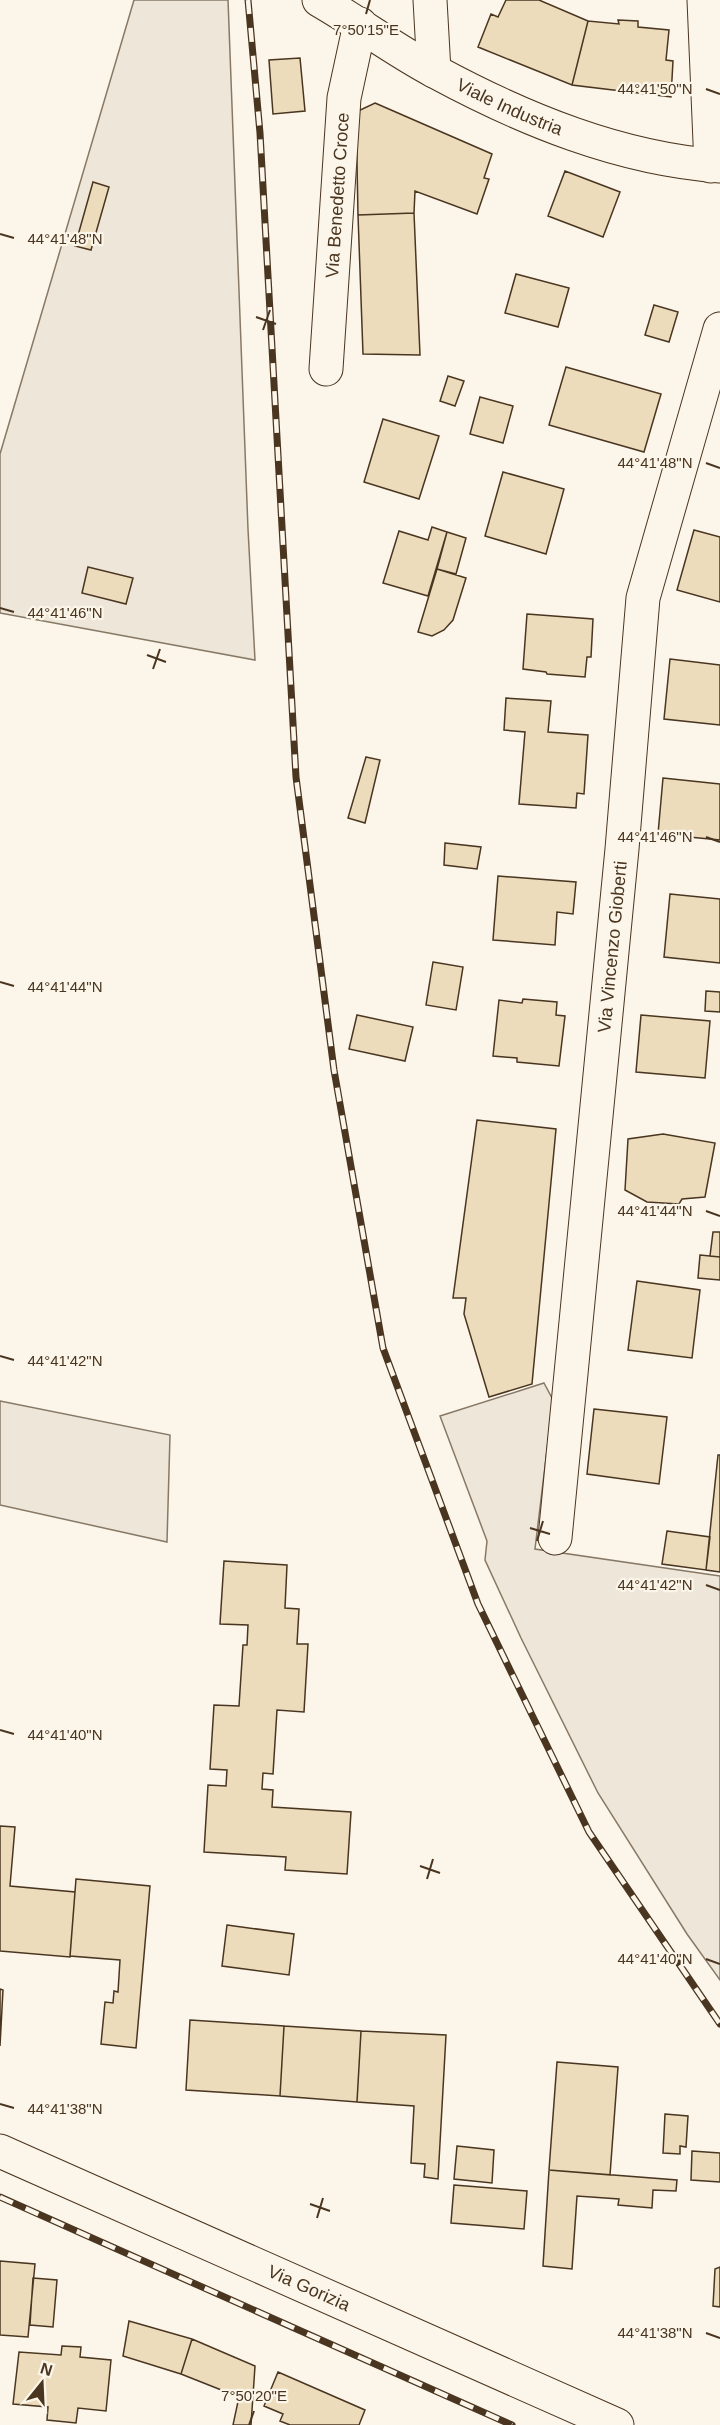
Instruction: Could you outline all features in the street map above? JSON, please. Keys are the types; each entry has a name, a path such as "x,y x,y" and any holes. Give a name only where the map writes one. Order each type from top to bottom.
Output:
{"street":[{"name":"Viale Industria","path":"320,0 434,71 478,93 591,142 657,158 716,166"},
{"path":"430,0 434,71"},
{"path":"704,0 716,166"},
{"name":"Via Benedetto Croce","path":"326,369 345,98 360,24"},
{"name":"Via Vincenzo Gioberti","path":"555,1538 622,849 643,598 720,329"},
{"name":"Via Gorizia","path":"0,2151 617,2425"}],"shaded area":[{"path":"134,0 228,0 255,660 0,613 0,454"},
{"path":"544,1383 553,1400 535,1549 720,1576 720,1980 687,1934 598,1793 521,1638 485,1560 487,1541 440,1416"},
{"path":"0,1401 170,1435 167,1542 0,1505"}],"building":[{"path":"506,0 539,0 588,21 572,85 478,47 491,14 498,17"},
{"path":"618,20 638,21 638,27 669,30 666,60 673,61 671,97 572,85 588,21 619,24"},
{"path":"300,58 305,111 273,114 269,60"},
{"path":"375,103 492,154 484,178 489,179 477,214 415,191 414,213 358,215 356,112"},
{"path":"565,171 620,192 603,237 548,216"},
{"path":"93,182 109,187 91,250 75,246"},
{"path":"414,213 420,355 363,354 358,215"},
{"path":"516,274 569,288 558,327 505,313"},
{"path":"654,305 678,312 669,342 645,335"},
{"path":"566,367 661,394 644,452 549,425"},
{"path":"448,376 464,381 455,406 440,401"},
{"path":"480,397 513,406 503,443 470,434"},
{"path":"383,419 439,436 419,499 364,482"},
{"path":"503,472 564,489 546,554 485,536"},
{"path":"432,527 447,532 428,596 383,583 399,531 428,540"},
{"path":"694,530 720,537 720,602 677,590"},
{"path":"447,532 466,538 456,574 437,569"},
{"path":"88,567 133,578 126,604 82,593"},
{"path":"437,569 466,578 453,620 444,630 432,636 418,632"},
{"path":"527,614 593,619 591,657 587,657 585,677 547,674 523,669"},
{"path":"670,659 720,665 720,725 664,719"},
{"path":"506,698 551,701 548,732 588,735 584,794 577,793 576,808 519,804 525,732 504,730"},
{"path":"366,757 380,760 365,823 348,818"},
{"path":"663,778 720,784 720,840 658,834"},
{"path":"445,843 481,847 477,869 444,865"},
{"path":"498,876 576,882 573,914 557,912 555,945 493,940"},
{"path":"670,894 720,899 720,963 664,957"},
{"path":"433,962 463,967 456,1010 426,1005"},
{"path":"706,991 720,992 720,1012 705,1011"},
{"path":"523,999 557,1002 556,1015 565,1016 559,1066 517,1062 517,1058 493,1056 499,1000 522,1003"},
{"path":"357,1015 413,1027 405,1061 349,1049"},
{"path":"641,1015 710,1021 705,1078 636,1072"},
{"path":"477,1120 556,1129 532,1384 489,1397 464,1314 466,1298 453,1298"},
{"path":"663,1134 715,1143 705,1197 682,1199 679,1204 647,1202 625,1190 628,1139"},
{"path":"713,1232 720,1232 720,1257 710,1256"},
{"path":"700,1255 720,1257 720,1280 698,1278"},
{"path":"637,1281 700,1290 692,1358 628,1350"},
{"path":"594,1409 667,1417 659,1484 587,1474"},
{"path":"718,1455 720,1455 720,1572 706,1570"},
{"path":"667,1531 710,1537 706,1570 662,1564"},
{"path":"224,1561 287,1565 285,1608 299,1609 297,1644 308,1644 304,1712 277,1710 273,1774 263,1773 262,1789 273,1790 272,1807 351,1812 347,1874 285,1870 286,1857 204,1852 208,1785 226,1786 227,1770 210,1769 214,1705 239,1706 243,1645 247,1645 248,1625 220,1624"},
{"path":"0,1826 15,1827 10,1886 75,1892 70,1957 0,1951"},
{"path":"76,1879 150,1886 136,2048 101,2044 105,2002 113,2003 114,1991 118,1992 120,1960 70,1956"},
{"path":"227,1925 294,1934 289,1975 222,1966"},
{"path":"0,1989 3,1990 0,2046"},
{"path":"190,2020 284,2026 280,2096 186,2090"},
{"path":"284,2026 361,2031 357,2102 280,2096"},
{"path":"361,2031 446,2035 438,2179 424,2177 425,2164 411,2163 414,2106 357,2102"},
{"path":"557,2062 618,2067 610,2175 549,2170"},
{"path":"665,2114 688,2116 686,2147 680,2146 680,2154 663,2153"},
{"path":"457,2146 494,2150 492,2183 454,2179"},
{"path":"692,2151 720,2153 720,2182 691,2180"},
{"path":"549,2170 677,2180 676,2191 653,2190 652,2208 618,2205 619,2199 577,2196 572,2269 543,2266"},
{"path":"454,2185 527,2191 524,2229 451,2223"},
{"path":"0,2261 35,2264 28,2337 0,2335"},
{"path":"720,2267 720,2307 713,2306 715,2269"},
{"path":"33,2278 57,2280 53,2327 30,2325"},
{"path":"129,2321 192,2339 181,2374 123,2356"},
{"path":"192,2339 255,2366 251,2425 233,2425 239,2397 181,2374"},
{"path":"62,2346 81,2347 80,2357 111,2360 106,2411 78,2408 76,2423 47,2420 48,2407 13,2404 19,2352 61,2355"},
{"path":"278,2372 365,2410 359,2425 290,2425 280,2421 283,2414 264,2406"}],"railway":[{"path":"248,0 260,133 296,777 334,1070 383,1348 478,1604 589,1832 720,2024"},
{"path":"0,2197 512,2425"}]}
